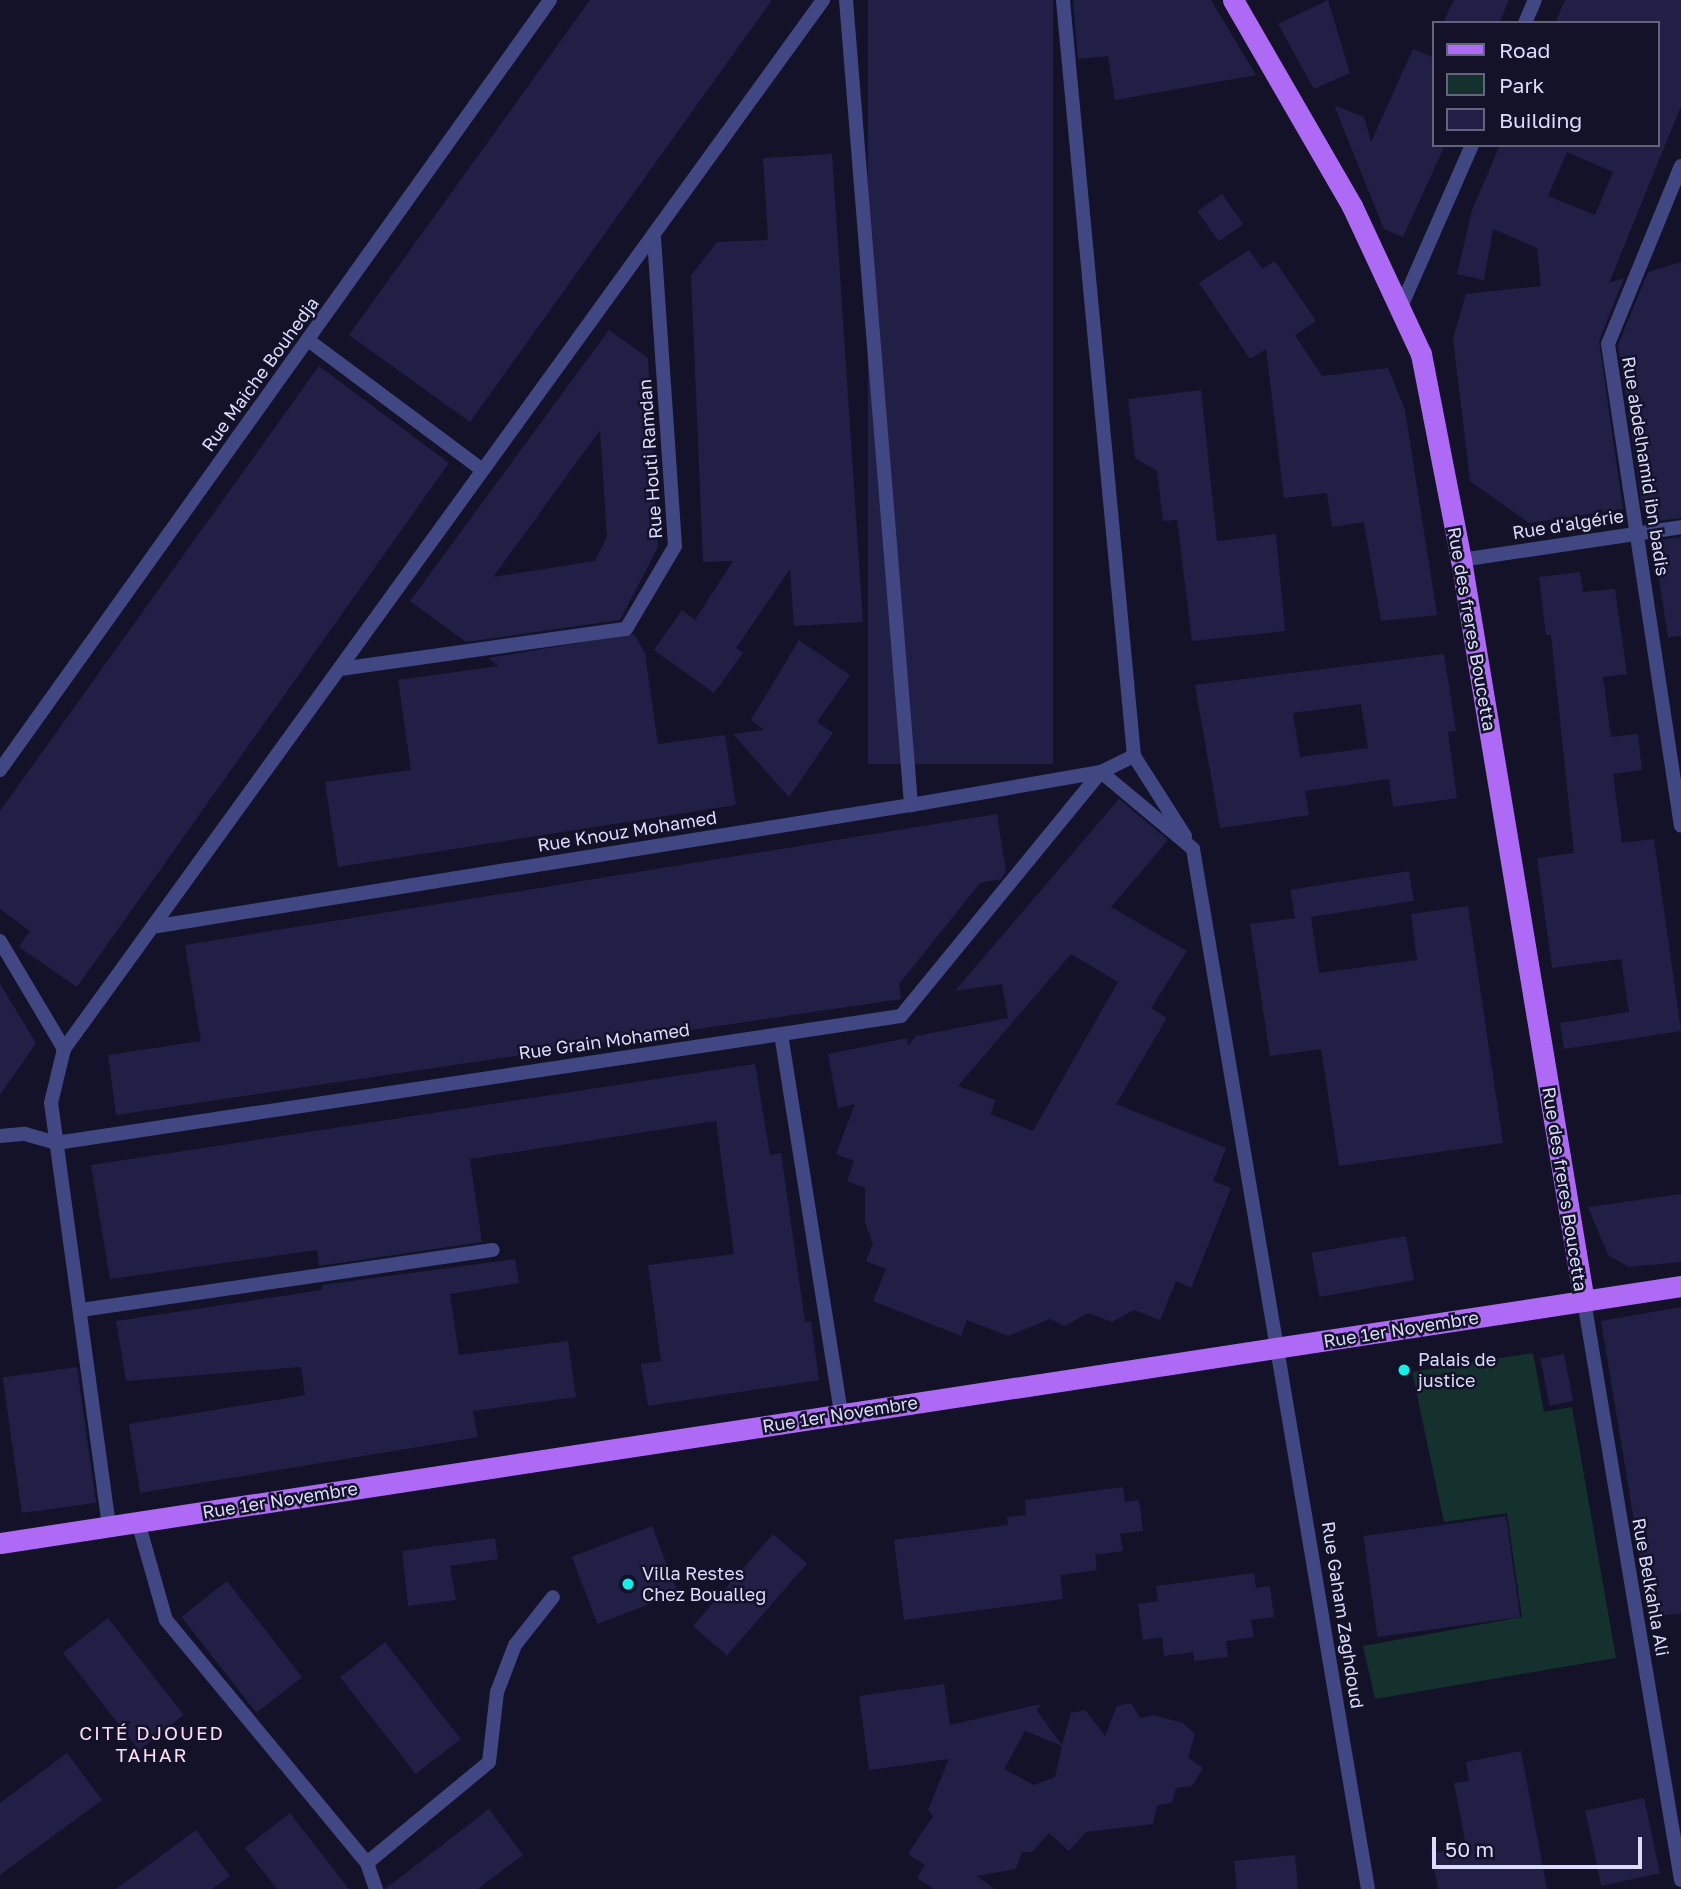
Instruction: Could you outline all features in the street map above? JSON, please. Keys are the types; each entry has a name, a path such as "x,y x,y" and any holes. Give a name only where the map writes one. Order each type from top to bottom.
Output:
{"main road":[{"name":"Rue des freres Boucetta","path":"1233,0 1352,206 1421,355 1461,559 1584,1301"},
{"name":"Rue 1er Novembre","path":"0,1543 1681,1286"}],"street":[{"name":"Rue Maiche Bouhedja","path":"0,770 550,0"},
{"path":"109,1526 51,1103 64,1049 158,926 480,468 654,236 823,0"},
{"path":"846,0 911,805"},
{"path":"1063,0 1134,756 1193,849"},
{"path":"1526,21 1535,0"},
{"path":"1400,309 1471,147"},
{"name":"Rue abdelhamid ibn badis","path":"1681,166 1608,344 1681,826"},
{"name":"Rue Houti Ramdan","path":"340,668 626,629 675,545 654,236"},
{"path":"308,340 480,468"},
{"name":"Rue d'algérie","path":"1461,559 1681,527"},
{"path":"1134,756 1101,772 1193,849"},
{"name":"Rue Knouz Mohamed","path":"158,926 1101,772"},
{"name":"Rue Grain Mohamed","path":"0,1136 25,1134 56,1143 901,1016 1101,772"},
{"name":"Rue Gaham Zaghdoud","path":"1193,849 1280,1347 1368,1889"},
{"path":"0,941 64,1049"},
{"path":"781,1034 841,1414"},
{"path":"81,1310 493,1250"},
{"name":"Rue Belkahla Ali","path":"1584,1301 1681,1880"},
{"path":"138,1522 166,1620 367,1863 376,1889"},
{"path":"367,1863 489,1762 497,1692 515,1645 553,1597"}],"green space":[{"path":"1533,1353 1544,1412 1572,1407 1616,1658 1375,1699 1363,1646 1522,1617 1507,1513 1444,1522 1412,1372"}],"building":[{"path":"590,0 772,0 470,422 349,335"},
{"path":"868,0 1053,0 1053,764 868,764"},
{"path":"1073,0 1211,0 1256,75 1115,100 1108,56 1078,59"},
{"path":"1328,0 1350,73 1314,89 1278,24"},
{"path":"1454,0 1509,0 1500,21 1444,21"},
{"path":"1565,0 1681,0 1681,106 1609,283 1624,278 1599,341 1623,509 1529,523 1470,481 1453,338 1466,294 1541,286 1537,248 1493,229 1484,280 1457,274 1472,210 1499,147 1660,147 1660,21 1556,21","holes":["1567,152 1613,172 1595,215 1548,196"]},
{"path":"1413,49 1432,57 1432,147 1444,147 1403,237 1384,229 1334,105 1364,117 1371,142"},
{"path":"832,154 863,622 794,626 790,569 736,648 743,653 714,693 654,650 682,610 695,620 733,561 703,562 691,275 717,242 768,240 763,158"},
{"path":"1222,194 1243,224 1219,242 1197,211"},
{"path":"1249,250 1262,269 1275,261 1316,321 1295,335 1322,376 1388,368 1405,410 1437,615 1381,621 1364,522 1332,527 1327,493 1284,498 1266,349 1250,359 1199,283"},
{"path":"1681,262 1681,518 1651,522 1642,506 1618,345 1648,272"},
{"path":"609,330 648,358 658,547 620,620 466,642 410,601","holes":["600,430 607,537 595,561 493,577"]},
{"path":"319,366 449,463 77,987 19,947 30,931 0,909 0,811"},
{"path":"1201,390 1217,541 1276,534 1285,631 1192,641 1177,520 1163,521 1157,471 1135,458 1128,399"},
{"path":"1681,537 1681,636 1668,637 1653,541"},
{"path":"1580,572 1583,592 1615,589 1627,674 1603,677 1611,737 1638,734 1642,770 1613,774 1622,843 1654,839 1681,1031 1564,1049 1560,1023 1629,1012 1621,959 1552,968 1537,858 1574,853 1551,635 1546,635 1539,577"},
{"path":"634,634 645,653 658,744 725,735 736,805 338,867 325,782 411,770 398,680 499,666 488,658"},
{"path":"799,640 850,675 817,722 833,733 789,797 733,734 764,730 751,720"},
{"path":"1444,654 1456,731 1448,732 1457,798 1393,807 1389,779 1305,791 1309,815 1220,828 1195,685","holes":["1361,704 1368,748 1300,757 1293,713"]},
{"path":"1119,799 1168,840 1111,907 1187,951 1151,1008 1167,1018 1116,1104 1226,1148 1213,1181 1231,1188 1191,1288 1176,1281 1160,1320 1134,1310 1112,1322 1088,1313 1065,1326 1050,1319 1008,1336 967,1320 961,1336 873,1301 886,1269 866,1261 873,1244 865,1222 865,1188 847,1181 854,1161 836,1154 855,1104 838,1108 828,1054 907,1038 908,1046 916,1036 1008,1018 1002,984 955,991","holes":["1071,954 1118,982 1033,1131 990,1114 996,1100 958,1086"]},
{"path":"997,814 1006,872 1001,879 980,883 899,984 901,999 116,1115 108,1055 201,1041 185,945"},
{"path":"1409,871 1414,901 1295,919 1290,890"},
{"path":"1468,906 1503,1143 1339,1166 1321,1049 1270,1056 1250,924 1311,916 1319,973 1417,960 1411,914"},
{"path":"0,984 36,1043 0,1095"},
{"path":"755,1064 770,1155 781,1153 805,1322 811,1321 819,1380 648,1406 641,1364 661,1361 648,1265 734,1254 716,1121 470,1159 482,1242 319,1266 317,1250 110,1279 91,1165"},
{"path":"1681,1194 1681,1262 1629,1267 1608,1255 1588,1207"},
{"path":"1406,1236 1414,1280 1319,1297 1311,1253"},
{"path":"515,1259 519,1283 450,1294 459,1355 568,1341 576,1397 473,1411 478,1437 140,1493 129,1424 305,1395 301,1367 126,1381 116,1321 322,1290 322,1285"},
{"path":"1681,1307 1681,1613 1650,1618 1601,1321"},
{"path":"1564,1354 1573,1401 1550,1406 1540,1359"},
{"path":"77,1367 96,1503 22,1513 3,1377"},
{"path":"1123,1487 1125,1502 1139,1500 1143,1531 1120,1534 1123,1551 1095,1555 1097,1570 1060,1575 1063,1599 904,1620 894,1540 1008,1525 1007,1517 1026,1515 1025,1500"},
{"path":"1506,1516 1520,1617 1378,1637 1363,1536"},
{"name":"Villa Restes Chez Boualleg","path":"652,1526 678,1593 598,1624 572,1557"},
{"path":"773,1534 807,1564 727,1656 693,1626"},
{"path":"495,1538 498,1559 450,1566 456,1600 408,1606 402,1551"},
{"path":"1254,1573 1256,1588 1270,1586 1274,1617 1251,1620 1254,1637 1226,1641 1228,1657 1194,1661 1193,1652 1164,1656 1162,1637 1143,1640 1138,1604 1158,1601 1156,1586"},
{"path":"227,1581 302,1677 256,1713 181,1617"},
{"path":"108,1618 184,1715 139,1750 63,1653"},
{"path":"385,1642 461,1739 416,1774 340,1677"},
{"path":"944,1684 950,1725 1041,1704 1037,1711 1062,1745 1071,1713 1085,1710 1105,1736 1117,1706 1131,1703 1140,1718 1154,1715 1183,1723 1195,1734 1188,1758 1203,1768 1192,1786 1176,1788 1172,1803 1157,1805 1153,1824 1086,1832 1069,1851 1049,1833 1032,1852 1022,1852 1016,1869 977,1876 994,1889 934,1889 917,1878 925,1865 908,1854 933,1816 928,1810 949,1759 869,1770 859,1696","holes":["1025,1731 1062,1746 1055,1777 1034,1785 1004,1769"]},
{"path":"1521,1751 1547,1889 1438,1889 1431,1853 1466,1846 1454,1783 1469,1781 1466,1762"},
{"path":"67,1753 102,1800 0,1875 0,1803"},
{"path":"1644,1798 1660,1873 1601,1886 1585,1810"},
{"path":"489,1809 523,1855 478,1889 385,1889"},
{"path":"290,1813 349,1889 277,1889 245,1848"},
{"path":"196,1830 230,1876 212,1889 116,1889"},
{"path":"1295,1855 1298,1889 1237,1889 1234,1861"}],"place":[{"name":"Palais de justice","path":"1404,1370"},
{"name":"Villa Restes Chez Boualleg","path":"628,1584"}],"district":[{"name":"CITÉ DJOUED TAHAR","path":"152,1744"}]}
